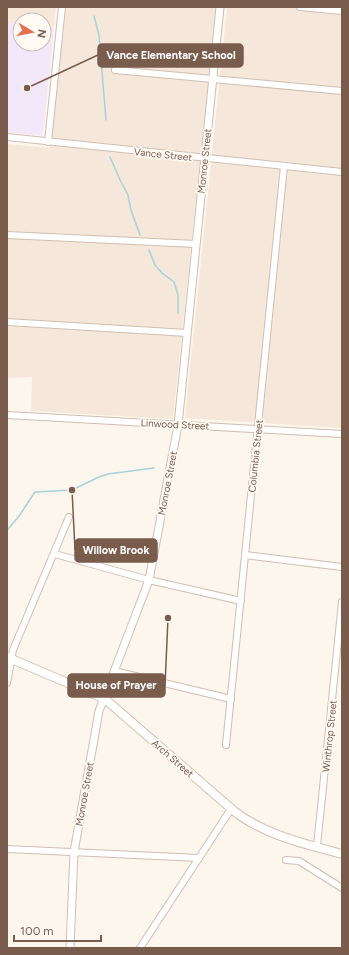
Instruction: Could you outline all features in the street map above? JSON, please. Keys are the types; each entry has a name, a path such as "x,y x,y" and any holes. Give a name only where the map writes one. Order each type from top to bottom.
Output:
{"main road":[{"name":"Arch Street","path":"9,658 103,698 243,818 265,830 342,854"}],"street":[{"path":"48,142 62,7"},
{"name":"Monroe Street","path":"70,948 74,852 99,711 149,580 178,425 220,7"},
{"path":"300,7 342,11"},
{"path":"116,70 342,91"},
{"name":"Vance Street","path":"7,137 342,172"},
{"name":"Columbia Street","path":"226,745 284,166"},
{"path":"7,235 196,244"},
{"path":"7,322 187,333"},
{"name":"Linwood Street","path":"7,415 342,434"},
{"path":"7,683 9,658 32,603 55,554 69,517"},
{"path":"55,554 149,580 241,601"},
{"path":"245,555 342,567"},
{"name":"Winthrop Street","path":"318,846 342,602"},
{"path":"114,671 231,699"},
{"path":"140,948 231,809"},
{"path":"7,849 199,858"},
{"path":"286,860 300,861 342,888"}],"shaded area":[{"path":"7,7 56,7 54,26 52,26 52,12 12,12 12,23 7,23"},
{"path":"66,7 216,7 173,419 31,411 32,377 7,378 7,144 50,148"},
{"path":"227,7 342,7 342,428 185,418"},
{"path":"7,23 12,23 12,52 51,52 43,136 7,132"},
{"path":"52,26 54,26 52,46"}],"waterway":[{"path":"94,16 99,35 106,120"},
{"path":"110,157 128,195 131,210 140,235"},
{"path":"149,250 155,265 162,273 174,282 178,295 178,313"},
{"path":"7,531 35,492 72,490 108,474 154,468"}],"place":[{"name":"Vance Elementary School","path":"27,88"},
{"name":"Willow Brook","path":"72,490"},
{"name":"House of Prayer","path":"168,618"}]}
